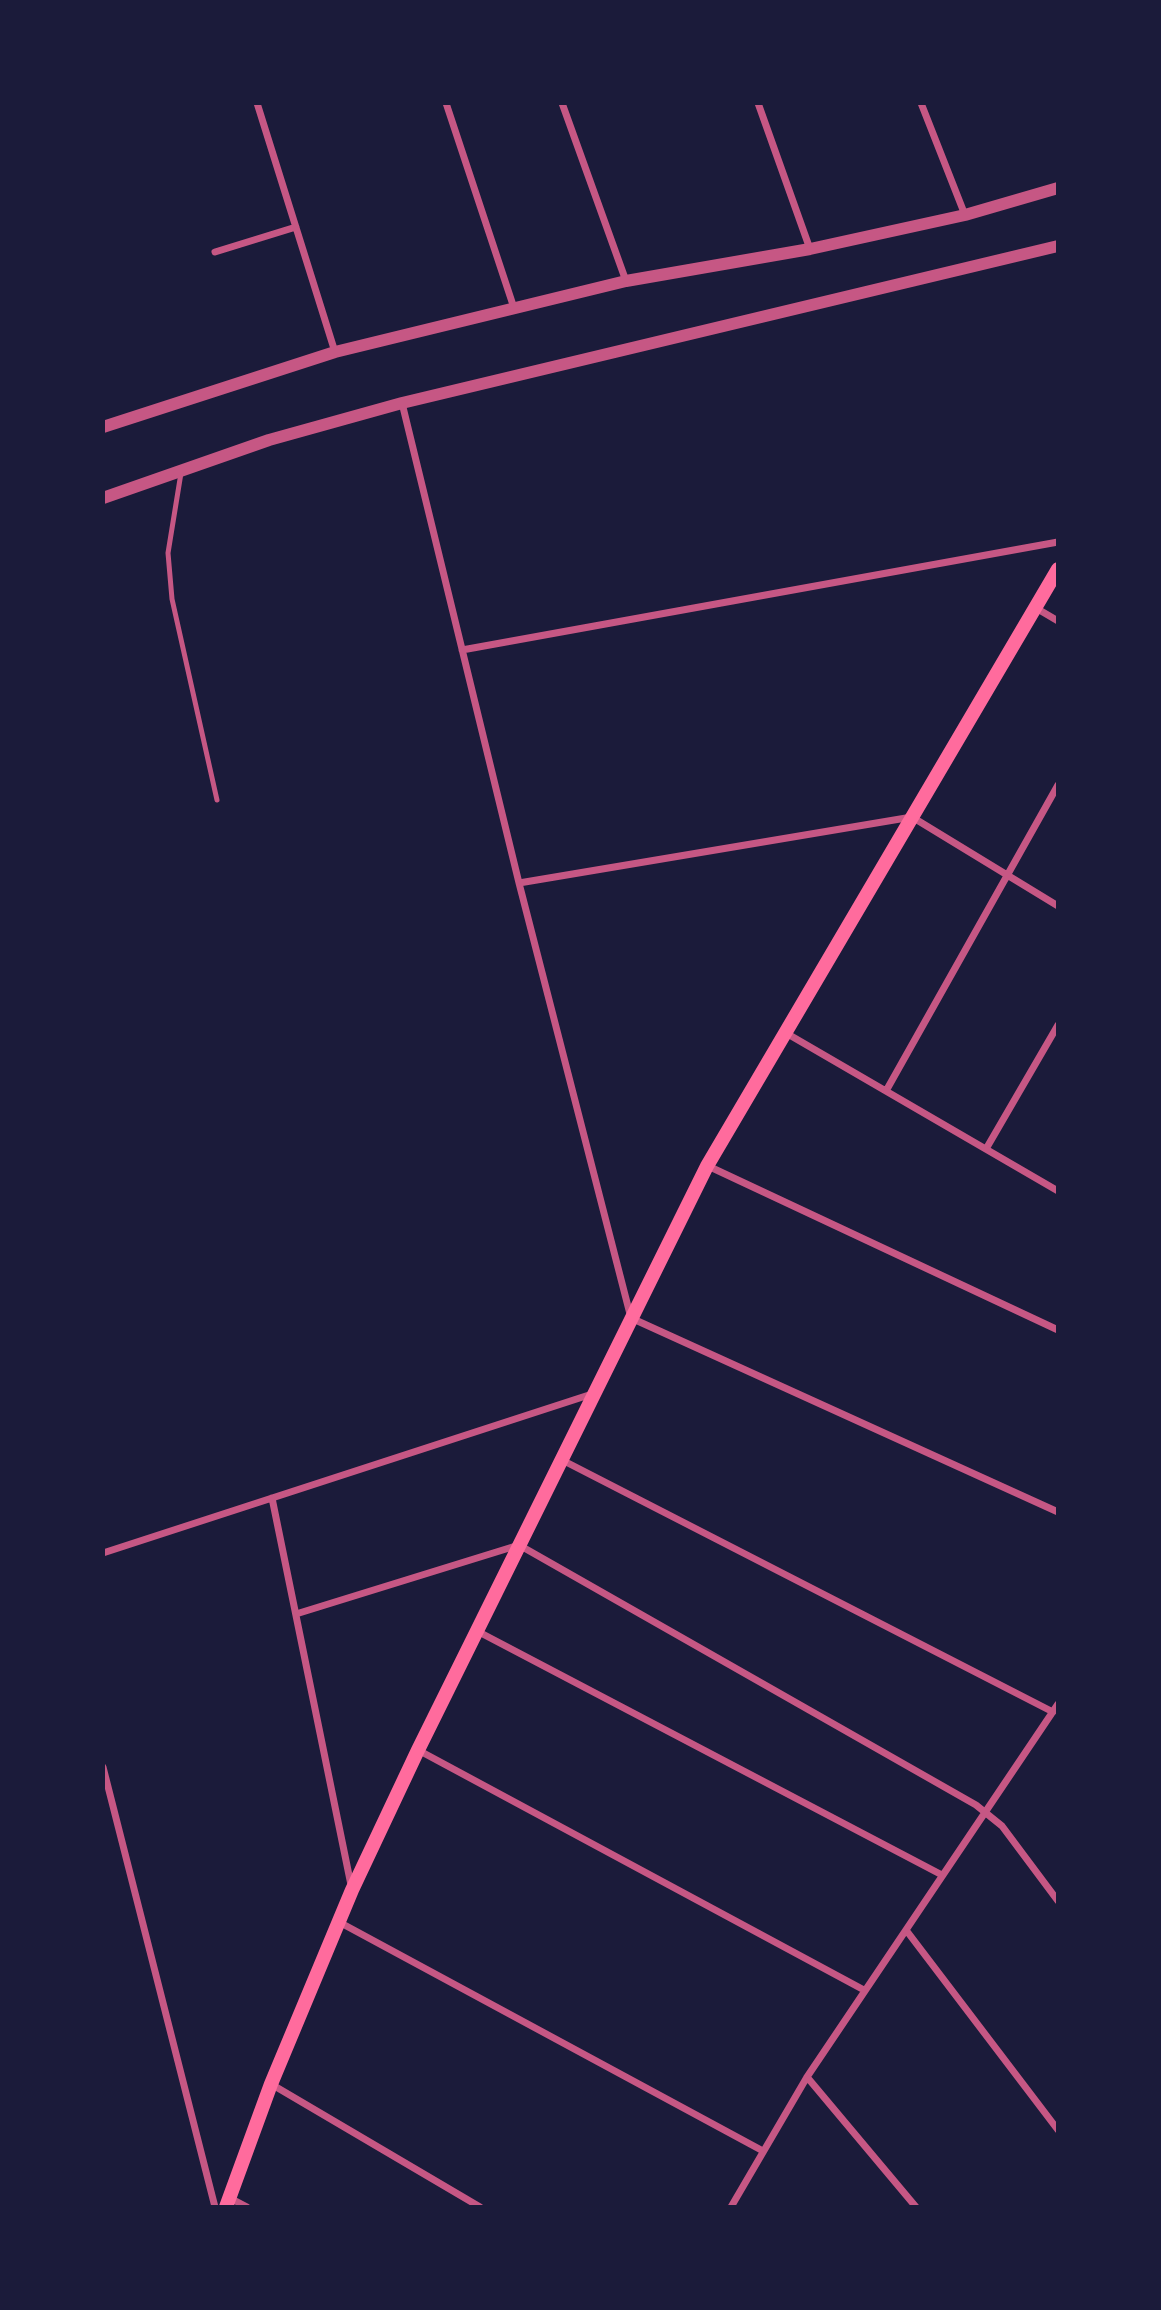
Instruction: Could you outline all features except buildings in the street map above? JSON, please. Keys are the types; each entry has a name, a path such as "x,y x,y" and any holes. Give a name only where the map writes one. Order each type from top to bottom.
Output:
{"main road":[{"path":"227,2202 271,2084 352,1890 707,1166 1058,569"}],"street":[{"path":"257,103 335,352"},
{"path":"446,103 514,308"},
{"path":"562,103 625,281"},
{"path":"758,103 810,248"},
{"path":"921,103 965,215"},
{"path":"103,427 335,352 625,281 810,248 965,215 1058,188"},
{"path":"215,252 296,227"},
{"path":"103,498 269,440 402,402 1058,246"},
{"path":"402,402 519,883 631,1318 1058,1512"},
{"path":"462,650 1058,542"},
{"path":"1035,608 1058,621"},
{"path":"886,1091 1058,785"},
{"path":"519,883 912,817 1058,906"},
{"path":"986,1149 1058,1025"},
{"path":"785,1033 1058,1191"},
{"path":"707,1166 1058,1330"},
{"path":"103,1553 595,1393"},
{"path":"561,1460 1053,1712"},
{"path":"272,1498 352,1890"},
{"path":"296,1614 519,1545 987,1812 1015,1841 1058,1901"},
{"path":"477,1631 942,1875"},
{"path":"731,2207 807,2077 1058,1704"},
{"path":"418,1751 864,1990"},
{"path":"103,1767 215,2207"},
{"path":"338,1922 763,2151"},
{"path":"906,1930 1058,2130"},
{"path":"807,2077 916,2207"},
{"path":"271,2084 480,2207"},
{"path":"227,2202 247,2207"}],"lane":[{"path":"182,470 168,553 169,576 216,800"}]}
